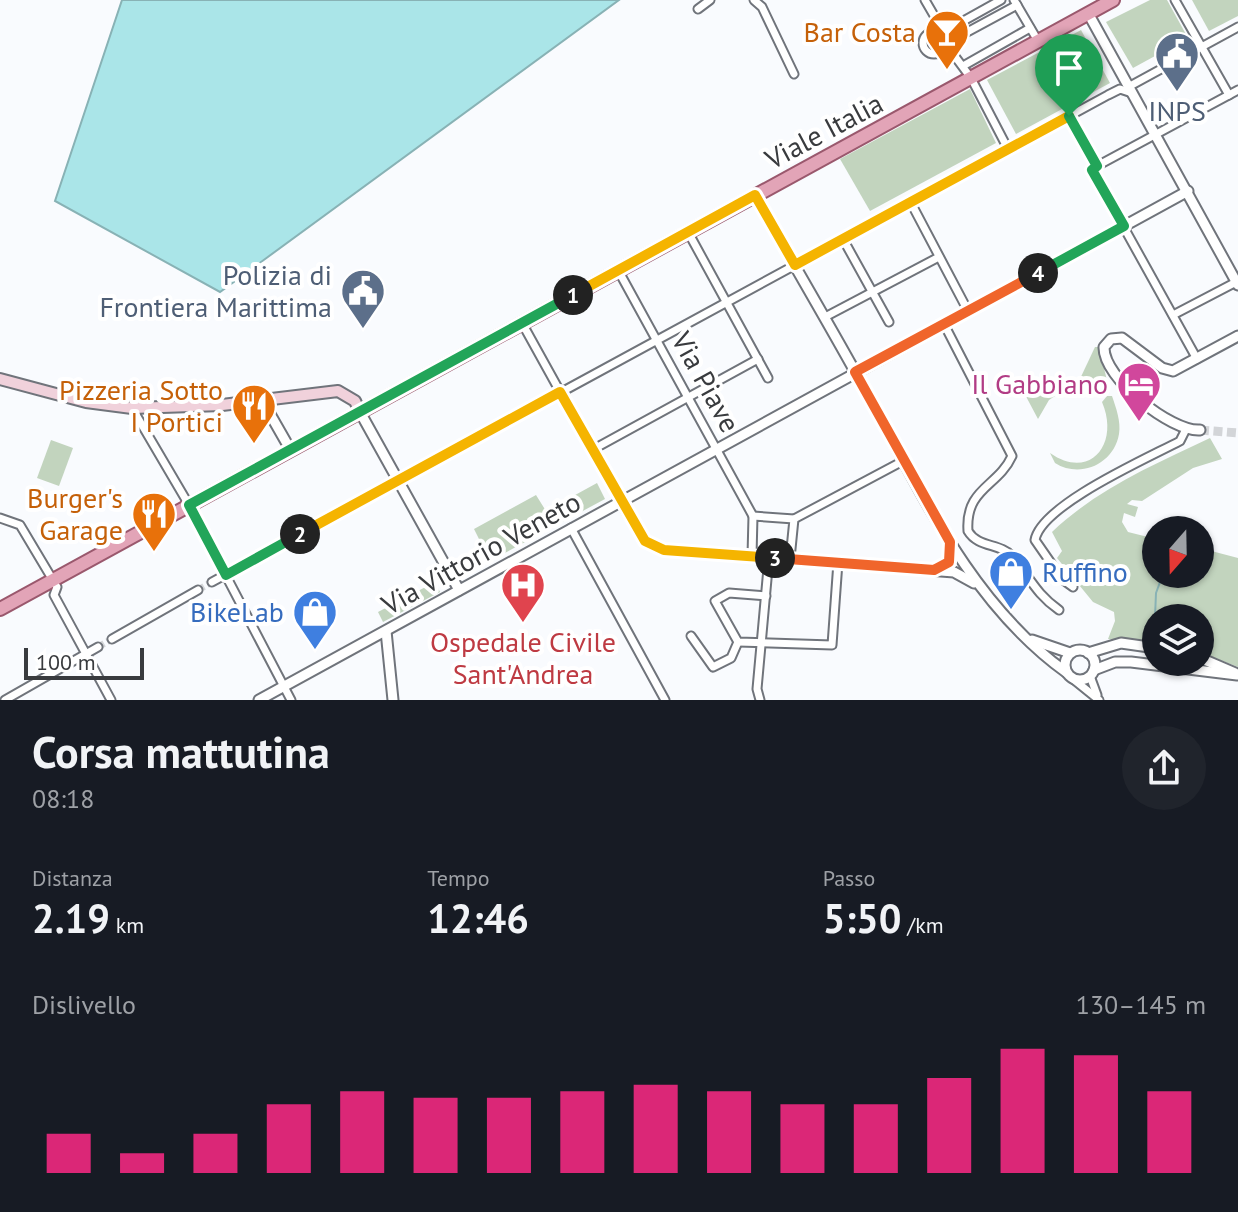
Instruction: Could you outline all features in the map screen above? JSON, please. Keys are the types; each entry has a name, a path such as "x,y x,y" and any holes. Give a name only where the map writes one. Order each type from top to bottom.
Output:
{"main road":[{"name":"Viale Italia","path":"0,609 1113,0"},
{"path":"0,379 86,402 132,408 262,400 338,391 355,401 360,412"}],"street":[{"path":"698,9 710,0"},
{"path":"925,0 1008,149"},
{"path":"943,37 1001,0"},
{"path":"1175,0 1229,95"},
{"path":"755,1 757,13"},
{"path":"755,1 772,27 794,74"},
{"path":"943,37 958,37 1016,3 1038,41"},
{"path":"1088,13 1237,283 1173,315"},
{"path":"763,32 772,27"},
{"path":"212,582 910,201 1120,89 1132,90 1238,27"},
{"path":"963,66 1030,28"},
{"path":"1094,168 1238,90"},
{"path":"1069,116 1124,226 1197,359"},
{"name":"Via Vittorio Veneto","path":"259,700 1188,191"},
{"path":"755,195 903,461 979,588"},
{"path":"910,201 968,311"},
{"path":"688,232 768,378"},
{"path":"843,239 889,322"},
{"path":"825,317 939,257"},
{"name":"Via Piave","path":"618,270 753,516"},
{"path":"522,323 645,541 664,550 960,573 979,588 1025,638 1100,700"},
{"path":"944,324 1012,456 1008,466 975,498 968,531 982,544 1010,554 1039,597 1059,610"},
{"path":"1200,430 1185,431 1154,411 1125,384 1107,359 1104,347 1111,339 1122,338 1162,368 1173,371 1238,336"},
{"path":"592,450 758,359"},
{"path":"262,400 286,442"},
{"path":"132,408 189,505 291,700"},
{"path":"360,412 459,590"},
{"path":"1073,587 1062,579 1035,540 1040,526 1091,488 1180,441 1185,431"},
{"path":"752,556 753,516 794,519 903,461"},
{"path":"0,518 20,525 57,587 54,595 111,700"},
{"path":"790,559 794,519"},
{"path":"571,528 665,700"},
{"path":"934,570 949,562 950,542"},
{"path":"760,700 757,689 769,557"},
{"path":"738,642 832,645 838,562"},
{"path":"112,639 195,592"},
{"path":"738,642 715,601 729,593 766,596"},
{"path":"386,631 393,700"},
{"path":"691,636 713,667 731,658 738,642"},
{"path":"1025,638 1070,653 1080,650 1088,653 1094,660 1092,673 1100,700"},
{"path":"1088,653 1121,643 1142,646"},
{"path":"5,700 98,647"},
{"path":"1070,653 1065,663 1070,675"},
{"path":"1070,675 1092,673 1115,662 1142,663"},
{"path":"1214,664 1237,675 1214,672"},
{"path":"746,691 757,689"},
{"path":"23,690 28,700"}],"green space":[{"path":"1150,0 1167,0 1188,38 1133,68 1106,22"},
{"path":"1192,0 1238,0 1238,16 1209,31"},
{"path":"1081,30 1110,83 1016,134 987,80"},
{"path":"970,89 996,143 870,211 840,159"},
{"path":"1095,347 1099,347 1109,389 1094,396 1082,391 1079,381"},
{"path":"1026,377 1053,386 1058,394 1049,400 1038,419 1021,387"},
{"path":"1107,396 1112,396 1119,424 1116,445 1110,453 1103,461 1085,469 1065,468 1055,463 1050,453 1064,461 1078,463 1098,454 1107,432 1107,417 1102,402"},
{"path":"1210,438 1222,459 1193,468 1142,501 1132,500 1127,504 1138,507 1135,517 1124,513 1122,522 1128,532 1142,536 1142,588 1214,588 1214,552 1238,558 1238,667 1214,658 1214,604 1142,604 1142,641 1108,639 1115,621 1114,612 1093,602 1057,558 1062,551 1052,532 1107,490"},
{"path":"51,440 73,448 59,486 37,478"},
{"path":"597,483 605,499 490,561 474,529 536,495 546,511"},
{"path":"435,582 440,592 383,622 378,612"}],"water":[{"path":"122,0 619,0 220,292 55,201"}],"waterway":[{"path":"1156,604 1158,588"}],"tunnel":[{"path":"1200,430 1238,433"},
{"path":"198,590 212,582"},
{"path":"98,647 112,639"}],"place":[{"name":"Bar Costa","path":"947,71"},
{"name":"INPS","path":"1177,93"},
{"name":"Polizia di Frontiera Marittima","path":"363,330"},
{"name":"Il Gabbiano","path":"1139,423"},
{"name":"Pizzeria Sotto I Portici","path":"254,445"},
{"name":"Burger's Garage","path":"154,553"},
{"name":"Ruffino","path":"1011,611"},
{"name":"Ospedale Civile Sant'Andrea","path":"523,624"},
{"name":"BikeLab","path":"315,651"}],"route":[{"path":"1069,116 1097,166 1092,170 1099,185 1124,226 855,372 950,542 952,555 944,566 934,570 653,547 645,541 616,495 560,392 226,575 192,512 189,505 755,195 795,265 1069,116"}]}
